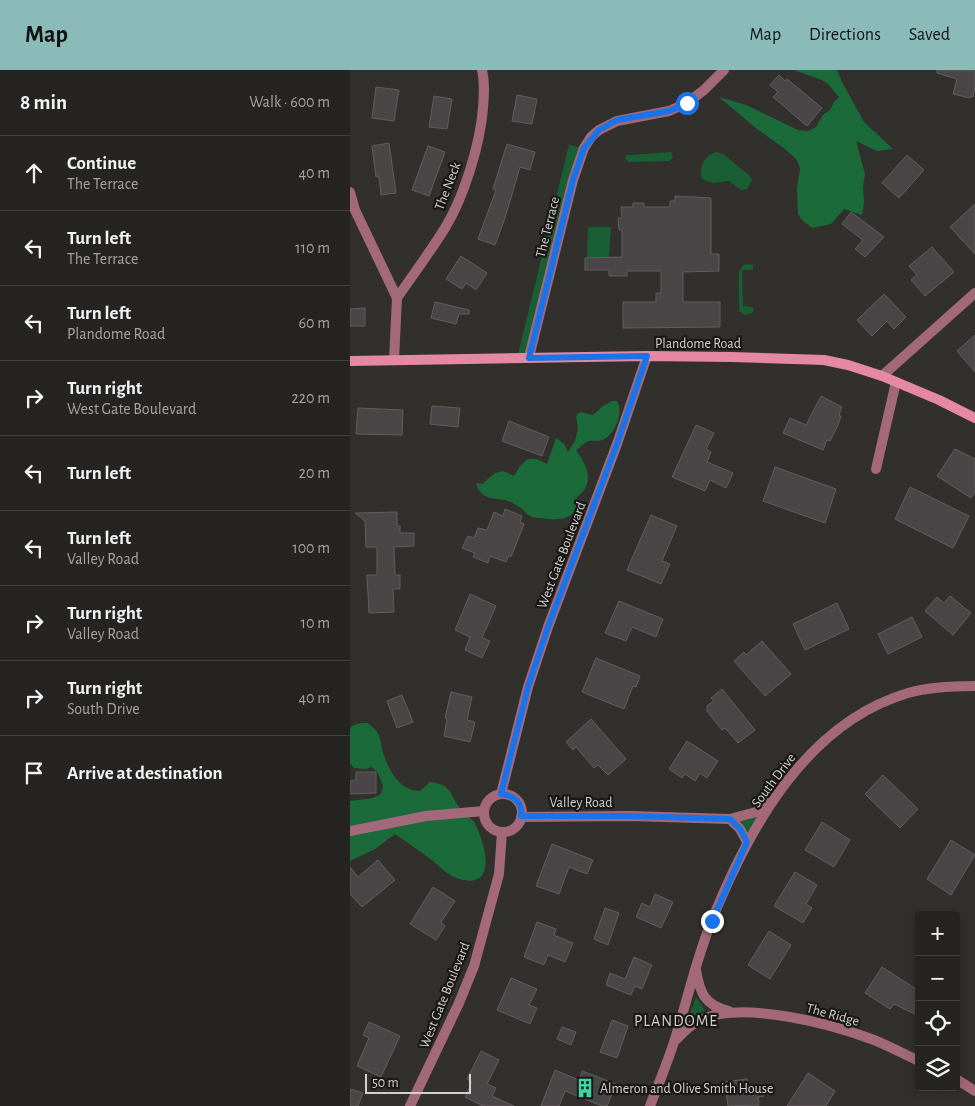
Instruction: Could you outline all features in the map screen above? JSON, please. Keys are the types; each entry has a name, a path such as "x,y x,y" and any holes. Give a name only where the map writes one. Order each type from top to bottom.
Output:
{"main road":[{"name":"Plandome Road","path":"350,361 647,356 806,359 848,365 882,376 975,418"}],"street":[{"name":"The Neck","path":"397,298 446,227 459,199 482,127 485,86 482,70"},
{"name":"The Terrace","path":"529,358 573,180 584,148 599,130 617,120 669,111 687,103 704,90 724,70"},
{"path":"350,192 355,210 397,298 394,360"},
{"path":"882,376 975,293"},
{"name":"West Gate Boulevard","path":"501,794 528,687 548,627 617,444 647,356"},
{"path":"350,368 361,360"},
{"path":"876,469 896,382"},
{"name":"South Drive","path":"650,1106 674,1042 712,921 747,842 773,800 817,748 843,726 877,705 908,693 946,686 975,686"},
{"path":"501,794 507,795 518,802 521,807 518,825 513,829 502,832 491,828 484,811 490,800 501,794"},
{"name":"Valley Road","path":"521,816 630,816 730,819 756,812 773,800"},
{"path":"350,832 426,816 484,811"},
{"path":"730,819 740,829 747,842"},
{"name":"West Gate Boulevard","path":"410,1106 459,1003 474,966 499,874 502,832"},
{"name":"The Ridge","path":"696,969 702,994 707,1001 720,1009 735,1013"},
{"name":"The Ridge","path":"674,1042 688,1028 702,1019 719,1014 735,1013 793,1018 836,1028 874,1040 915,1059"},
{"path":"960,1082 975,1091"}],"green space":[{"path":"794,70 837,70 864,122 893,149 877,151 856,141 865,174 862,215 844,209 831,224 812,228 802,220 798,214 797,189 800,168 797,160 719,97 746,105 798,130 809,131 816,127 823,115 830,110 839,97 822,80"},
{"path":"569,145 584,148 529,357 517,358"},
{"path":"671,152 673,157 670,161 629,162 625,159 626,155"},
{"path":"717,152 724,155 749,175 752,180 747,189 741,190 729,181 713,183 702,179 701,170 704,162 709,156"},
{"path":"588,227 611,227 609,257 587,258"},
{"path":"743,265 753,265 753,270 742,270 743,306 753,307 754,310 752,313 745,315 739,311 739,272"},
{"path":"612,401 617,401 619,406 619,417 615,428 602,440 588,441 576,450 586,468 588,480 583,491 577,497 577,505 572,515 561,519 533,517 511,502 490,498 482,494 476,483 482,484 495,473 503,471 514,476 524,462 531,459 547,464 556,438 564,444 568,452 575,441 578,428 576,416 580,412 593,415"},
{"path":"368,723 379,735 387,764 398,781 408,788 420,791 430,782 443,785 449,790 460,808 474,822 483,844 486,866 483,874 478,879 468,881 451,876 395,834 375,849 350,861 350,801 373,798 381,794 383,786 378,773 372,767 366,769 354,768 350,763 350,729 356,724"},
{"path":"765,807 747,842 730,819"},
{"path":"696,997 705,1010 691,1018 689,1016"}],"building":[{"path":"937,70 975,70 973,97 953,94 957,79 937,73"},
{"path":"779,75 785,81 787,79 822,108 807,126 773,97 778,92 770,85"},
{"path":"376,87 399,90 394,121 372,118"},
{"path":"517,95 537,99 532,124 512,121"},
{"path":"434,96 452,99 447,129 429,127"},
{"path":"389,143 396,193 381,195 379,176 376,177 372,146"},
{"path":"507,144 535,152 530,170 520,167 495,245 478,239 496,190 493,189"},
{"path":"428,146 445,152 429,196 412,190"},
{"path":"907,155 924,170 899,198 882,183"},
{"path":"675,196 711,198 711,254 719,254 719,271 683,272 683,302 720,302 720,327 623,328 623,302 656,302 656,293 661,293 661,271 627,271 627,276 609,276 609,270 585,270 585,258 622,257 622,230 619,230 618,218 622,218 621,207 633,207 633,203 644,203 644,207 670,207 670,201 675,201"},
{"path":"975,204 975,254 950,227"},
{"path":"851,212 884,237 865,257 855,249 863,240 842,224"},
{"path":"932,247 954,272 925,296 911,280 917,275 909,266"},
{"path":"461,256 487,273 476,290 466,283 462,289 446,279"},
{"path":"884,294 906,317 894,329 887,321 872,336 857,320"},
{"path":"435,302 469,310 469,314 459,314 456,324 431,318"},
{"path":"365,308 365,326 350,326 350,309"},
{"path":"975,335 975,372 957,351"},
{"path":"821,396 842,407 838,425 830,441 827,440 823,450 783,433 790,418 806,425"},
{"path":"432,406 460,408 458,427 430,424"},
{"path":"358,408 403,410 402,435 356,434"},
{"path":"509,421 549,437 542,456 502,441"},
{"path":"696,425 714,433 706,449 711,452 707,462 733,473 726,488 710,480 705,491 672,477"},
{"path":"955,449 975,459 975,492 971,498 937,476"},
{"path":"775,467 836,489 825,523 763,501"},
{"path":"910,487 969,516 953,548 895,519"},
{"path":"505,509 522,516 520,522 524,524 511,557 509,555 506,562 490,556 488,563 473,557 475,553 462,548 468,536 474,538 478,528 487,530 494,512 503,516"},
{"path":"397,512 397,526 400,526 400,533 414,533 414,546 394,547 395,575 400,575 400,589 393,589 394,612 369,613 367,575 377,575 377,547 366,547 365,521 355,513"},
{"path":"651,515 677,526 662,561 670,564 661,584 627,570"},
{"path":"470,594 496,606 482,638 490,641 482,658 465,650 470,637 455,630"},
{"path":"950,596 971,613 953,635 925,611 937,597 944,603"},
{"path":"619,601 663,619 656,637 632,627 626,641 605,633"},
{"path":"837,603 849,629 805,650 793,624"},
{"path":"912,617 922,637 888,654 878,634"},
{"path":"762,641 791,674 765,696 734,661 744,652 746,655"},
{"path":"596,658 640,676 636,687 633,686 624,709 582,692"},
{"path":"722,689 755,730 738,743 725,728 722,730 707,711 707,706 714,701 711,698"},
{"path":"451,692 472,697 467,720 475,722 470,742 444,736 447,719 445,718"},
{"path":"402,695 413,722 397,728 387,701"},
{"path":"591,719 626,759 608,775 598,765 594,768 576,747 573,750 566,742"},
{"path":"687,741 718,761 707,778 700,773 695,781 685,774 682,778 669,769"},
{"path":"356,772 376,772 376,793 350,794 350,781 356,780"},
{"path":"883,775 918,809 900,828 865,794"},
{"path":"822,822 850,840 834,867 805,850"},
{"path":"951,840 975,855 951,895 927,879"},
{"path":"552,844 593,860 587,874 569,867 559,894 536,886"},
{"path":"378,860 395,880 362,907 350,894 350,867 358,877"},
{"path":"795,872 817,885 806,904 812,908 803,923 774,906"},
{"path":"433,887 455,901 441,922 445,926 436,940 410,924"},
{"path":"655,894 673,902 661,928 636,917 642,903 650,907"},
{"path":"605,908 619,913 608,945 594,939"},
{"path":"537,922 556,929 554,935 573,943 565,962 548,955 544,965 524,957"},
{"path":"769,931 791,945 770,979 748,965"},
{"path":"634,957 652,965 642,989 635,986 631,995 606,985 610,973 625,979"},
{"path":"882,967 915,988 915,1014 894,1004 890,1009 865,993"},
{"path":"511,978 537,989 529,1005 537,1008 530,1024 497,1010"},
{"path":"612,1020 628,1026 617,1058 600,1052"},
{"path":"369,1022 400,1036 381,1077 357,1066 369,1038 363,1035"},
{"path":"562,1027 576,1032 571,1045 557,1039"},
{"path":"481,1051 499,1060 487,1084 496,1088 492,1096 514,1106 483,1106 465,1097 472,1082 467,1079"},
{"name":"Almeron and Olive Smith House","path":"555,1070 579,1080 582,1071 616,1084 607,1106 602,1106 565,1091 559,1106 541,1106"},
{"path":"808,1073 835,1091 826,1106 787,1106"},
{"path":"747,1079 748,1086 762,1084 764,1096 758,1097 759,1105 728,1106 725,1082"},
{"path":"350,1089 363,1093 358,1106 350,1106"}],"place":[{"name":"Almeron and Olive Smith House","path":"585,1088"}],"district":[{"name":"PLANDOME","path":"676,1020"}],"route":[{"path":"687,103 669,111 617,120 599,130 591,137 584,148 573,180 529,358 647,356 617,444 548,627 528,687 501,794 513,797 518,802 521,807 521,816 630,816 730,819 740,829 747,842 712,921"}]}
